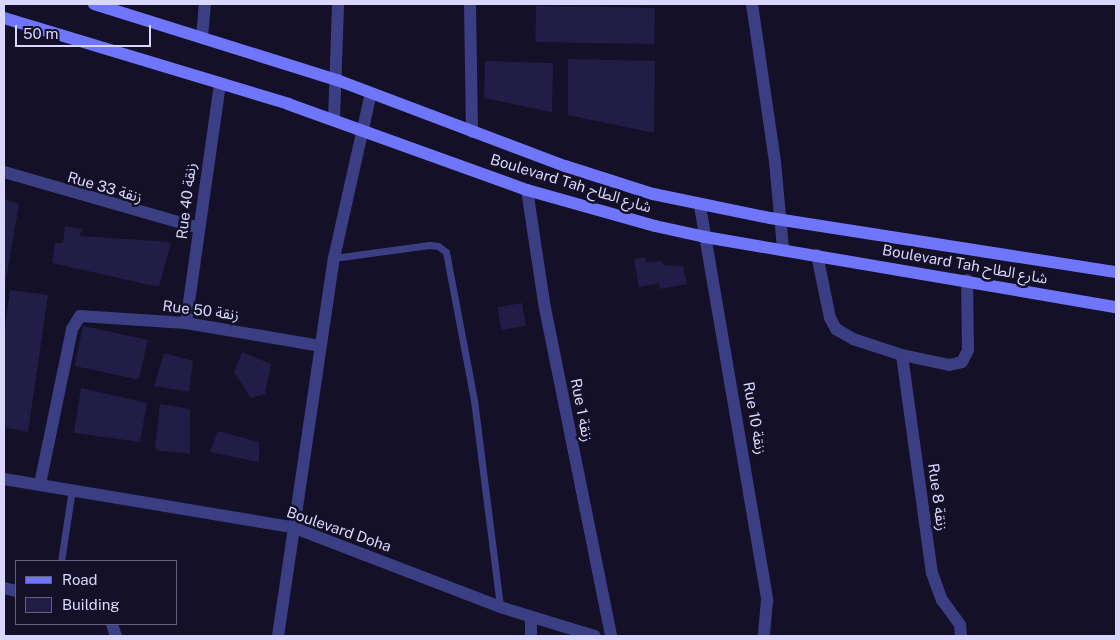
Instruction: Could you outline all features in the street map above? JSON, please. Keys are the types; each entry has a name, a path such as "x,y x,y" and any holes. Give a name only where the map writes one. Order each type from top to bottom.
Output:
{"street":[{"name":"Boulevard Tah شارع الطاح","path":"94,4 337,80 472,132 608,181 700,206 1116,272"},
{"path":"202,37 205,4"},
{"path":"334,120 337,80 338,4"},
{"path":"470,4 472,132"},
{"path":"752,4 783,249"},
{"name":"Boulevard Tah شارع الطاح","path":"4,18 220,82 363,129 527,190 705,237 967,280 1116,307"},
{"name":"Rue 40 زنقة","path":"186,323 220,82"},
{"path":"278,636 292,527 334,258 372,93"},
{"name":"Rue 33 زنقة","path":"4,172 199,228"},
{"name":"Rue 1 زنقة","path":"527,190 544,303 611,636"},
{"name":"Rue 10 زنقة","path":"700,206 741,428 768,600 764,636"},
{"path":"818,255 830,318 836,329 853,339 902,355 949,365 962,362 968,338 967,280"},
{"name":"Rue 50 زنقة","path":"40,484 77,318 90,314 186,323 320,346"},
{"name":"Rue 8 زنقة","path":"902,355 932,573 942,600 960,625 962,636"},
{"name":"Boulevard Doha","path":"4,479 292,527 500,607 595,636"},
{"path":"531,618 531,636"}],"lane":[{"path":"334,258 429,245 438,246 446,252 474,400 500,607"},
{"path":"61,560 72,489"}],"building":[{"path":"536,6 655,8 654,44 535,42"},
{"path":"568,59 655,61 654,133 568,115"},
{"path":"485,61 553,63 552,112 484,98"},
{"path":"4,199 19,204 5,285 4,284"},
{"path":"65,226 83,229 79,236 171,242 159,287 52,263 55,243 63,243"},
{"path":"645,257 646,263 662,261 663,265 683,266 687,284 660,289 659,283 639,287 634,259"},
{"path":"10,290 48,295 28,432 4,427 4,334"},
{"path":"522,303 526,326 501,330 497,307"},
{"path":"83,326 148,340 139,380 74,366"},
{"path":"242,352 271,364 265,394 251,398 234,372"},
{"path":"164,353 193,361 189,392 154,386"},
{"path":"81,388 147,403 140,442 74,433"},
{"path":"160,404 190,409 190,454 155,450"},
{"path":"218,431 259,442 259,462 210,452"}]}
